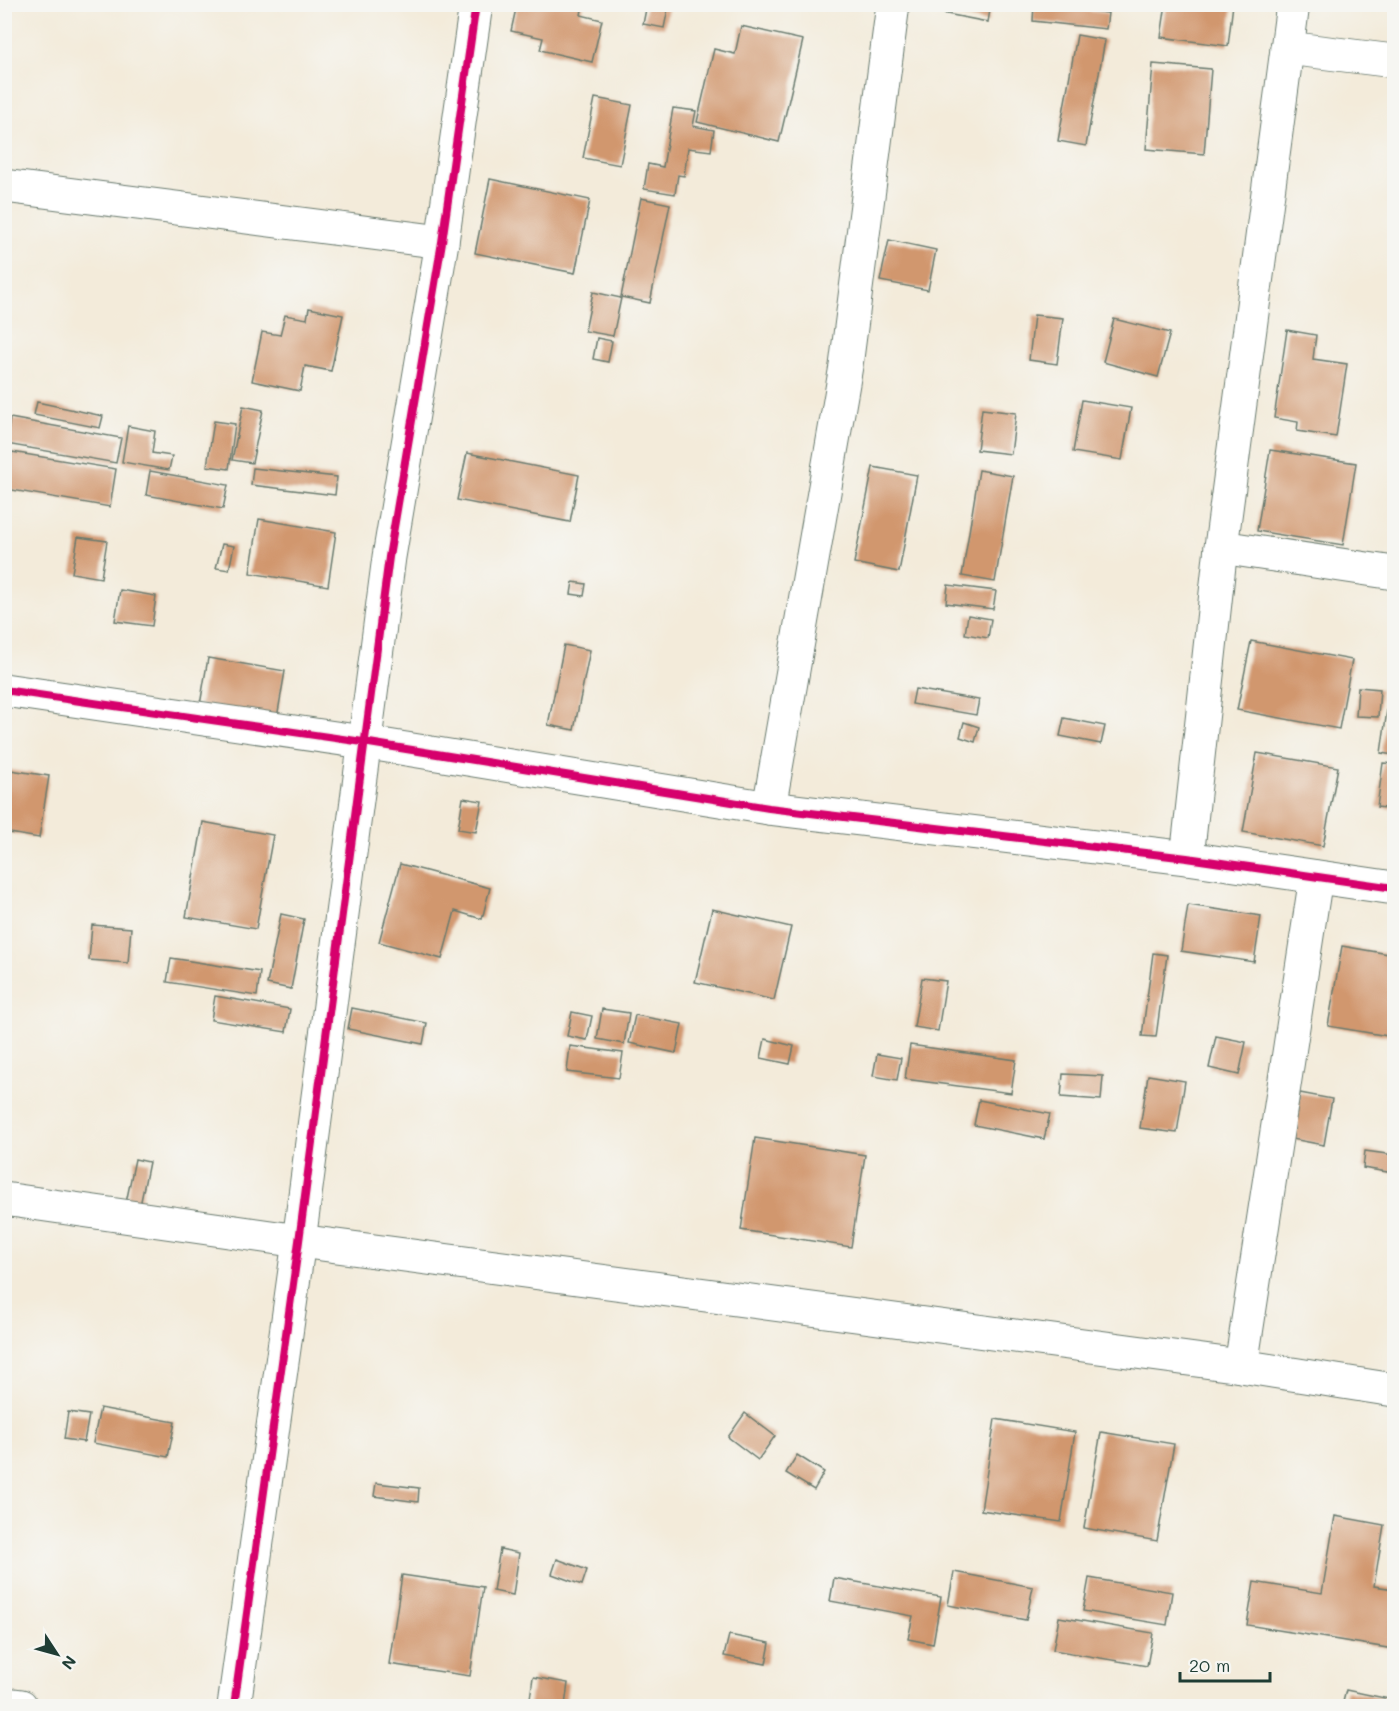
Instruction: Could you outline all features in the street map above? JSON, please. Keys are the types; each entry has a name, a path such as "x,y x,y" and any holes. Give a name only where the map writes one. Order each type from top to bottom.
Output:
{"street":[{"path":"234,1707 299,1241 389,557 442,242 476,4"},
{"path":"769,808 846,366 893,4"},
{"path":"1187,858 1221,548 1293,4"},
{"path":"1287,48 1395,61"},
{"path":"4,186 442,242"},
{"path":"1221,548 1395,573"},
{"path":"4,690 363,742 769,808 1187,858 1395,888"},
{"path":"1242,1366 1316,876"},
{"path":"4,1199 299,1241 1242,1366 1395,1390"},
{"path":"4,1704 21,1707"}],"building":[{"path":"517,4 583,4 581,15 602,20 592,62 540,50 543,38 511,31"},
{"path":"647,4 669,4 664,28 643,24"},
{"path":"927,4 991,4 988,22 926,10"},
{"path":"1166,4 1233,4 1228,46 1161,37"},
{"path":"1034,5 1108,13 1106,29 1033,21"},
{"path":"741,26 803,40 779,142 697,122 714,49 735,54"},
{"path":"1077,35 1105,40 1086,146 1058,141"},
{"path":"1153,64 1211,69 1204,154 1146,149"},
{"path":"595,98 632,105 620,165 583,158"},
{"path":"673,108 696,111 693,126 714,130 711,151 688,148 684,176 678,175 675,194 644,189 648,164 663,167"},
{"path":"490,179 590,200 575,273 475,253"},
{"path":"641,198 670,204 650,303 621,297"},
{"path":"889,240 936,250 928,290 880,281"},
{"path":"593,292 621,298 613,336 585,331"},
{"path":"309,308 343,315 331,371 305,366 300,391 252,381 262,332 280,335 285,315 307,319"},
{"path":"1034,315 1063,318 1057,364 1029,360"},
{"path":"1114,319 1170,333 1158,377 1103,362"},
{"path":"1287,330 1316,335 1313,359 1347,364 1336,437 1297,431 1298,422 1274,418"},
{"path":"597,338 612,341 608,362 593,359"},
{"path":"1082,400 1131,408 1122,460 1073,452"},
{"path":"37,402 103,416 100,428 34,415"},
{"path":"243,406 263,410 252,463 232,460"},
{"path":"982,409 1016,413 1011,454 977,450"},
{"path":"10,418 121,438 116,463 6,444"},
{"path":"214,421 235,424 229,469 207,466"},
{"path":"128,426 155,431 152,453 172,456 169,470 122,462"},
{"path":"1270,450 1356,463 1343,545 1257,531"},
{"path":"12,452 116,469 110,507 6,489"},
{"path":"467,453 579,475 570,522 457,500"},
{"path":"873,467 917,475 899,572 854,563"},
{"path":"253,468 337,477 335,495 251,485"},
{"path":"979,470 1013,476 995,582 962,576"},
{"path":"150,471 228,485 223,509 146,495"},
{"path":"259,519 336,532 328,586 250,573"},
{"path":"78,537 107,541 101,578 72,573"},
{"path":"222,544 234,546 229,570 216,568"},
{"path":"573,582 586,584 584,596 571,594"},
{"path":"948,585 996,591 993,609 946,603"},
{"path":"120,590 156,596 152,626 115,621"},
{"path":"968,615 991,619 988,638 965,634"},
{"path":"1251,641 1352,660 1339,729 1237,710"},
{"path":"564,645 590,650 574,730 548,725"},
{"path":"208,658 285,671 277,718 200,705"},
{"path":"1358,687 1380,689 1378,717 1356,716"},
{"path":"915,689 979,700 976,715 912,704"},
{"path":"1389,696 1394,697 1394,755 1381,753"},
{"path":"1064,718 1105,726 1101,744 1060,736"},
{"path":"964,722 979,727 975,742 960,737"},
{"path":"1257,753 1338,767 1323,846 1243,832"},
{"path":"1383,763 1394,764 1394,809 1377,807"},
{"path":"4,769 49,776 39,838 4,832"},
{"path":"463,798 482,801 476,832 458,829"},
{"path":"203,822 273,835 256,929 186,917"},
{"path":"400,864 490,888 482,919 455,911 442,959 379,942"},
{"path":"1188,905 1261,916 1254,962 1181,951"},
{"path":"712,909 791,927 774,1000 695,982"},
{"path":"281,914 304,919 291,989 267,984"},
{"path":"92,925 131,928 128,963 89,960"},
{"path":"1342,946 1394,955 1394,1037 1328,1026"},
{"path":"1153,953 1167,955 1156,1037 1142,1036"},
{"path":"171,958 260,972 257,996 167,982"},
{"path":"922,978 946,981 938,1031 914,1027"},
{"path":"215,996 290,1009 286,1032 211,1020"},
{"path":"352,1008 427,1023 423,1044 348,1029"},
{"path":"602,1009 629,1013 624,1044 597,1039"},
{"path":"572,1012 592,1016 587,1040 567,1036"},
{"path":"635,1015 682,1024 676,1053 629,1043"},
{"path":"1216,1036 1246,1042 1239,1075 1209,1068"},
{"path":"765,1039 794,1046 790,1064 761,1058"},
{"path":"910,1045 1016,1060 1011,1093 905,1079"},
{"path":"570,1046 623,1053 619,1078 567,1072"},
{"path":"877,1054 901,1058 897,1080 873,1076"},
{"path":"1063,1074 1103,1076 1101,1100 1061,1097"},
{"path":"1148,1075 1185,1081 1177,1133 1140,1128"},
{"path":"1300,1093 1332,1099 1324,1145 1292,1139"},
{"path":"979,1100 1050,1114 1044,1139 974,1125"},
{"path":"755,1138 865,1155 851,1247 741,1230"},
{"path":"1365,1151 1394,1155 1394,1173 1363,1168"},
{"path":"135,1159 149,1162 140,1206 126,1203"},
{"path":"100,1408 175,1422 168,1457 93,1443"},
{"path":"68,1412 89,1415 84,1442 64,1439"},
{"path":"745,1413 775,1436 758,1460 728,1437"},
{"path":"995,1419 1075,1432 1061,1522 981,1510"},
{"path":"1101,1432 1174,1444 1157,1541 1084,1528"},
{"path":"797,1455 824,1472 814,1490 786,1473"},
{"path":"376,1483 419,1488 418,1502 374,1496"},
{"path":"1335,1516 1384,1525 1374,1586 1394,1589 1394,1649 1247,1625 1254,1582 1322,1593"},
{"path":"500,1549 519,1553 513,1595 493,1591"},
{"path":"557,1559 587,1570 582,1585 552,1574"},
{"path":"954,1572 1033,1587 1026,1620 948,1605"},
{"path":"402,1575 483,1587 470,1676 389,1664"},
{"path":"834,1578 941,1597 933,1644 908,1639 913,1616 830,1601"},
{"path":"1089,1578 1172,1592 1167,1625 1083,1611"},
{"path":"1059,1617 1153,1633 1147,1666 1053,1650"},
{"path":"729,1635 770,1643 766,1664 724,1656"},
{"path":"533,1677 568,1683 565,1706 529,1706"},
{"path":"1346,1690 1394,1700 1394,1706 1342,1706"}],"cycle path":[{"path":"234,1706 299,1241 389,557 442,242 476,4"},
{"path":"4,690 363,742 769,808 1187,858 1394,888"}]}
